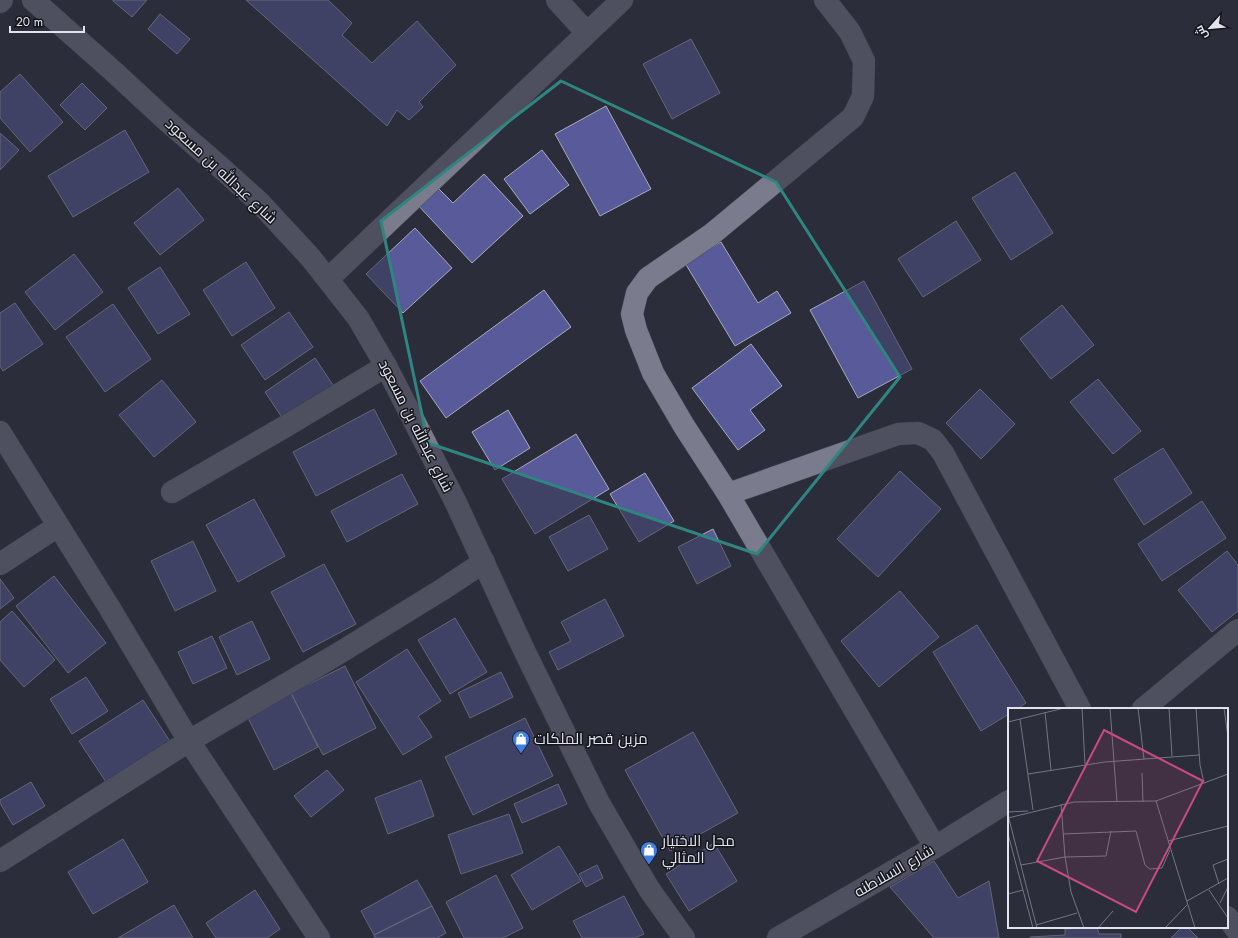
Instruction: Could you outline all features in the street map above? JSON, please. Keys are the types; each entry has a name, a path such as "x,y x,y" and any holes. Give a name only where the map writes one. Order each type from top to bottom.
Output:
{"street":[{"name":"شارع عبدالله بن مسعود","path":"33,0 259,202 310,257 358,318 386,366 452,496 524,650 599,803 649,889 684,938"},
{"path":"557,0 587,33"},
{"path":"328,279 622,0"},
{"path":"825,0 850,32 864,61 864,96 853,117 712,234 648,278 637,294 632,314 636,330 653,373 684,426 728,494 935,847"},
{"path":"172,492 386,366"},
{"path":"0,432 109,607 189,741 319,938"},
{"path":"728,494 898,434 918,433 933,440 943,453 1079,708"},
{"path":"0,564 58,526"},
{"path":"0,861 189,741 336,655 484,562"},
{"path":"1144,708 1238,630"},
{"name":"شارع السلاطنه","path":"778,938 935,847 1008,802"},
{"path":"1228,919 1238,932"}],"highlighted area":[{"path":"561,81 776,182 900,377 757,554 428,443 381,221"}],"building":[{"path":"113,0 147,0 132,17"},
{"path":"246,0 328,0 352,23 342,35 372,63 417,21 456,65 419,102 423,107 409,120 397,110 387,126"},
{"path":"160,14 190,39 177,54 148,29"},
{"path":"691,39 720,93 672,119 643,64"},
{"path":"20,74 63,122 30,152 0,118 0,92"},
{"path":"82,83 107,108 85,130 60,105"},
{"path":"606,106 651,189 600,216 555,134"},
{"path":"125,130 149,172 73,217 48,176"},
{"path":"0,133 19,150 0,170"},
{"path":"542,150 569,185 530,214 504,179"},
{"path":"1015,172 1053,233 1011,260 972,198"},
{"path":"484,174 523,216 472,263 415,202 434,184 453,203"},
{"path":"178,188 204,220 160,255 134,223"},
{"path":"956,221 981,260 923,297 898,259"},
{"path":"415,228 452,268 403,313 366,274"},
{"path":"721,242 758,303 777,291 791,313 735,346 685,263"},
{"path":"74,254 103,292 55,330 25,292"},
{"path":"246,262 275,308 232,336 203,290"},
{"path":"160,267 190,314 158,334 128,288"},
{"path":"864,281 912,369 858,398 810,310"},
{"path":"544,290 571,327 446,418 420,381"},
{"path":"15,303 43,344 3,371 0,366 0,313"},
{"path":"113,304 151,359 105,392 66,337"},
{"path":"1062,305 1094,345 1051,379 1020,339"},
{"path":"289,312 313,347 265,380 241,345"},
{"path":"751,344 782,386 750,410 765,430 738,450 692,388"},
{"path":"315,358 335,388 285,422 265,392"},
{"path":"1098,379 1141,431 1113,454 1070,402"},
{"path":"162,380 196,422 154,457 119,415"},
{"path":"980,389 1015,424 981,459 946,423"},
{"path":"374,409 397,454 316,496 293,452"},
{"path":"508,410 530,448 495,470 472,432"},
{"path":"576,434 609,489 535,534 502,479"},
{"path":"1163,448 1192,493 1144,525 1114,479"},
{"path":"900,471 941,509 878,577 837,539"},
{"path":"645,473 674,521 639,542 610,494"},
{"path":"402,474 418,504 347,542 331,511"},
{"path":"254,499 285,556 238,582 206,525"},
{"path":"1202,501 1226,538 1162,581 1138,544"},
{"path":"589,515 608,549 568,571 549,537"},
{"path":"713,529 731,566 697,584 678,547"},
{"path":"193,541 216,591 175,611 151,561"},
{"path":"1227,551 1238,565 1238,611 1212,632 1178,590"},
{"path":"324,564 356,624 303,652 271,592"},
{"path":"54,576 106,643 68,673 16,606"},
{"path":"0,579 14,598 0,609"},
{"path":"900,591 939,637 879,687 841,641"},
{"path":"605,599 624,636 558,670 549,652 571,641 561,622"},
{"path":"12,611 55,660 24,687 0,660 0,622"},
{"path":"455,618 487,672 450,694 418,640"},
{"path":"252,621 270,659 237,675 219,637"},
{"path":"977,625 1026,703 1018,708 1008,708 1008,715 981,731 933,652"},
{"path":"212,636 227,668 193,684 178,652"},
{"path":"407,649 441,701 418,716 432,737 403,755 356,682"},
{"path":"345,666 376,728 323,755 291,693"},
{"path":"501,672 513,697 470,718 458,693"},
{"path":"86,677 108,711 72,734 50,699"},
{"path":"291,693 318,747 274,770 247,716"},
{"path":"143,700 171,743 108,785 79,741"},
{"path":"525,718 553,776 473,815 445,757"},
{"path":"693,732 738,813 670,851 625,770"},
{"path":"327,770 344,790 311,817 294,796"},
{"path":"421,780 434,816 388,834 375,798"},
{"path":"31,782 45,806 13,825 0,803 0,800"},
{"path":"558,784 567,804 522,823 514,804"},
{"path":"509,814 523,853 461,874 448,835"},
{"path":"123,839 148,882 93,914 68,872"},
{"path":"714,843 737,881 689,911 666,874"},
{"path":"559,846 581,881 532,910 511,875"},
{"path":"934,861 958,898 989,881 999,938 934,938 890,887"},
{"path":"597,865 603,878 586,887 579,874"},
{"path":"496,875 523,928 503,938 464,938 446,902"},
{"path":"417,880 432,906 374,935 361,911"},
{"path":"255,890 280,929 267,938 216,938 206,923"},
{"path":"624,896 644,934 635,938 582,938 573,921"},
{"path":"174,905 193,938 118,938"},
{"path":"432,906 446,933 437,938 375,938 374,935"},
{"path":"1097,928 1099,934 1121,934 1121,938 1030,938 1065,935 1065,929"},
{"path":"1181,928 1188,928 1198,938 1171,938"}],"place":[{"name":"مزين قصر الملكات","path":"521,754"},
{"name":"محل الاختيار المثالي","path":"649,865"}]}
